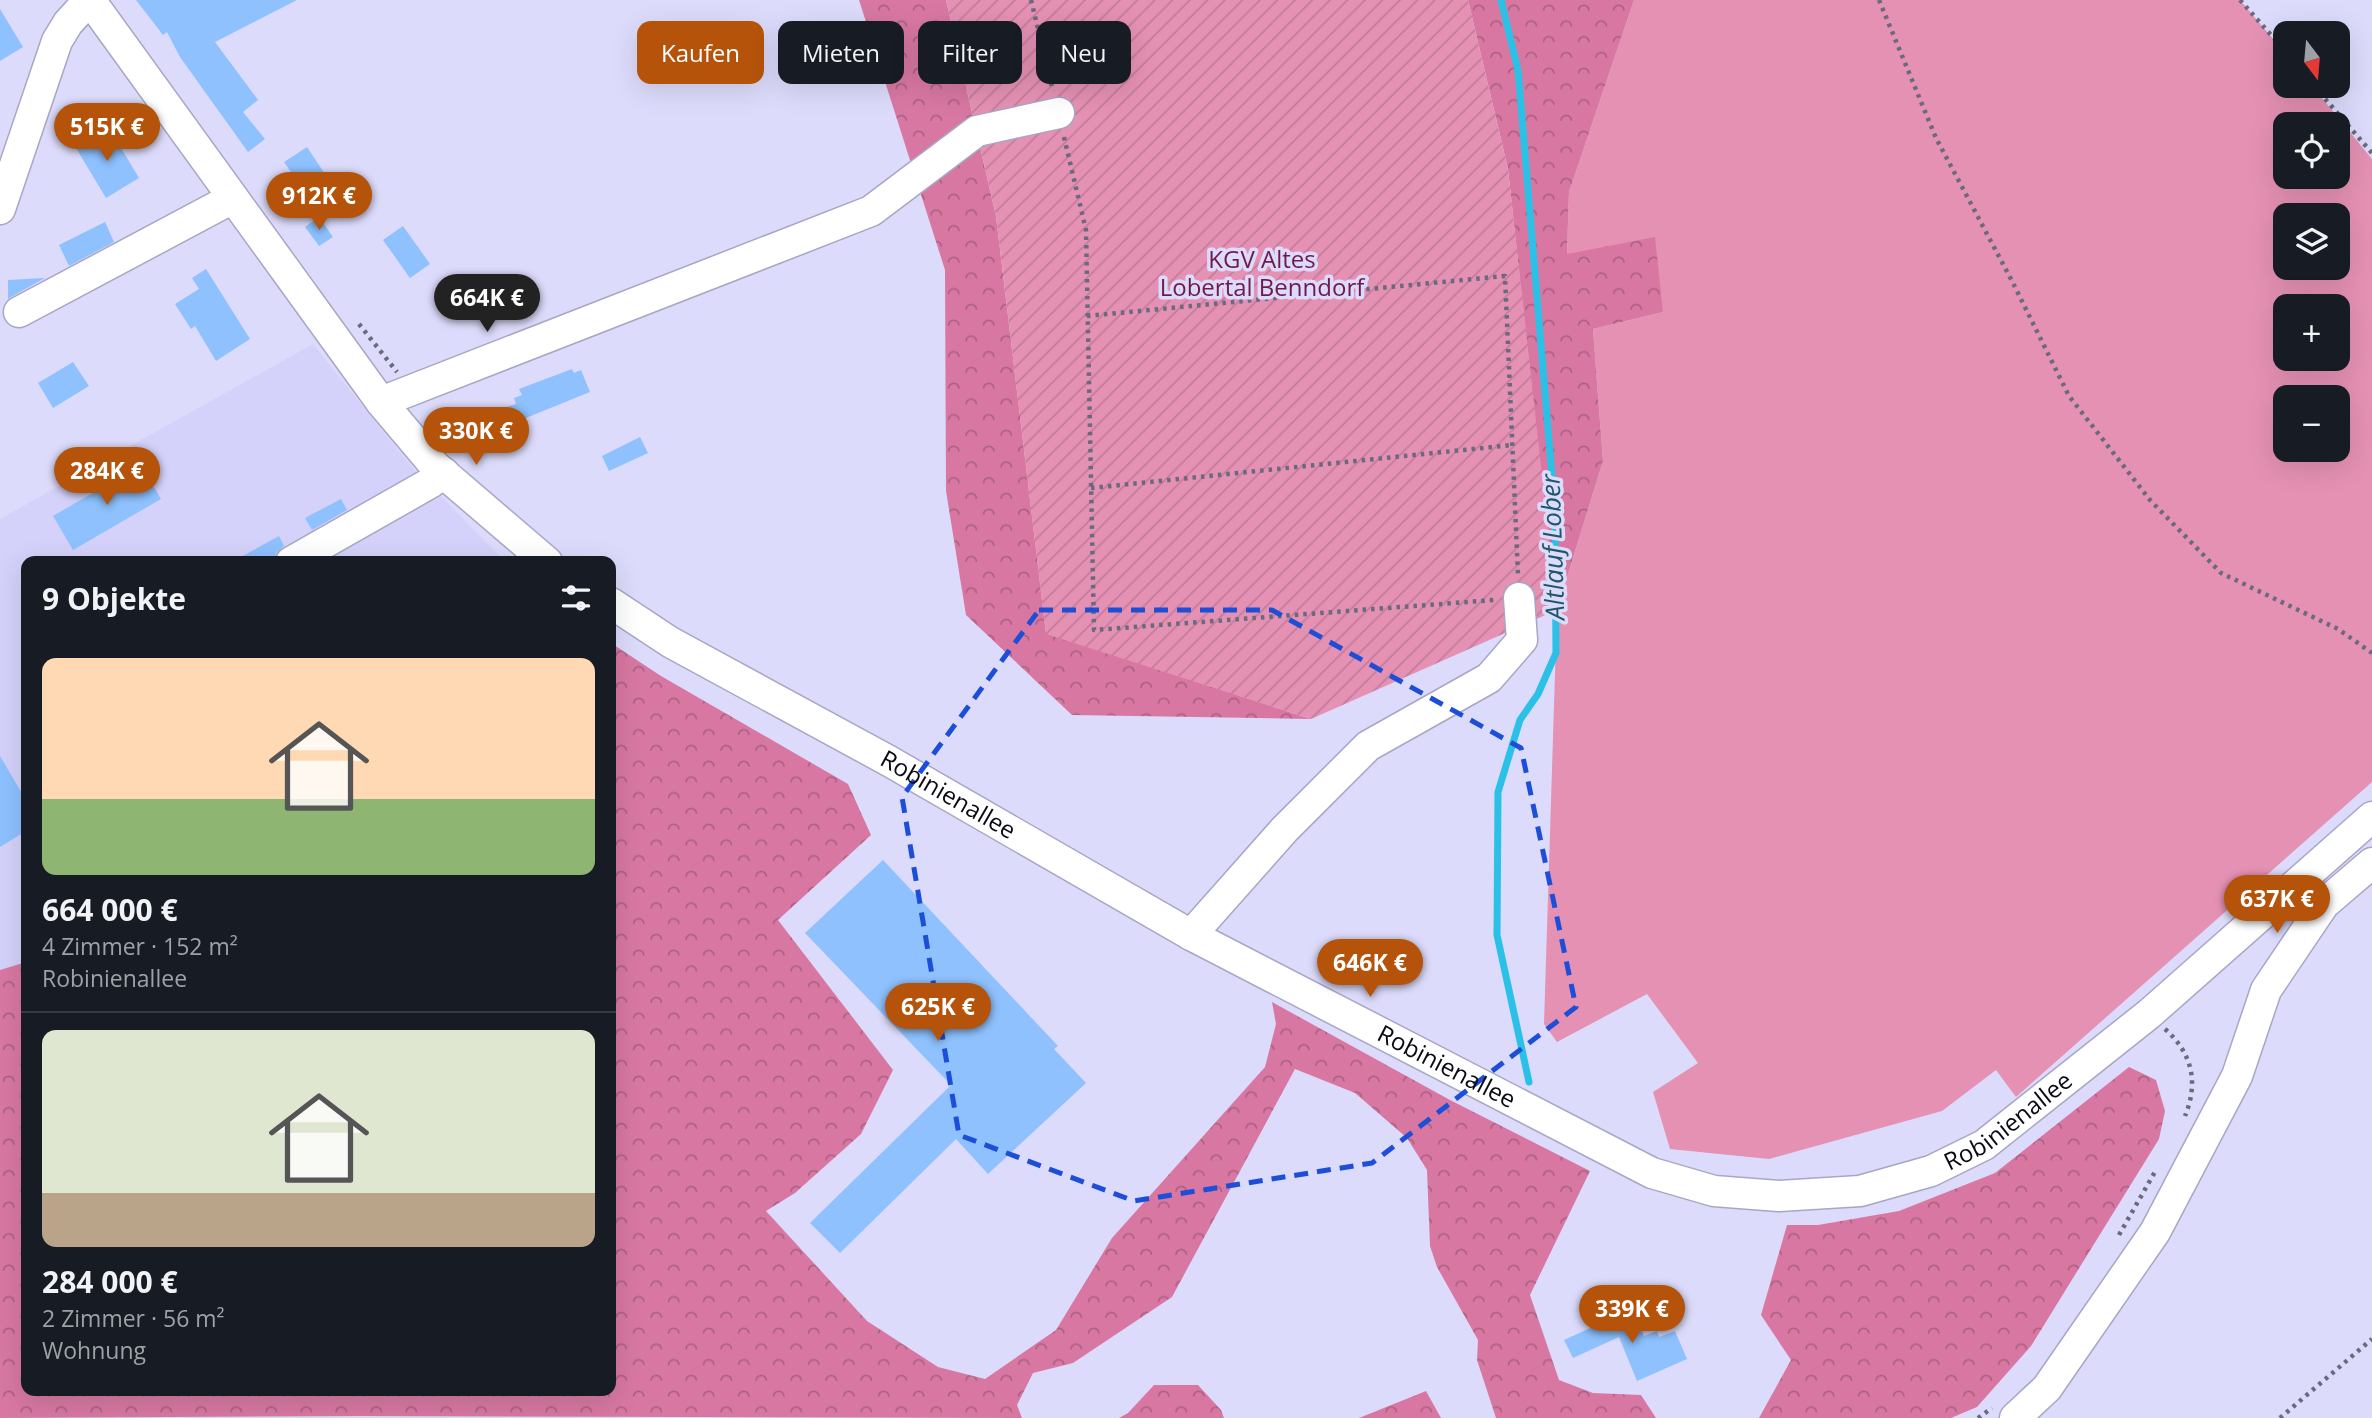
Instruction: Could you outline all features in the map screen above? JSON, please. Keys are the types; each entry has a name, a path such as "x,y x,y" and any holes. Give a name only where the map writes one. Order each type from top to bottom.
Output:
{"street":[{"path":"0,209 57,41 68,23 90,0 381,402 444,473 540,556"},
{"path":"381,402 870,211 977,131 1059,113"},
{"path":"19,313 233,198"},
{"path":"302,556 444,473"},
{"path":"1191,935 1284,830 1368,746 1489,678 1522,640 1519,598"},
{"name":"Robinienallee","path":"616,606 670,642 889,761 1191,935 1652,1173 1714,1191 1779,1196 1860,1191 1931,1171 1984,1144 2149,1014 2372,817"},
{"path":"2006,1411 2047,1388 2155,1232 2237,1076 2266,990 2324,904 2372,863"}],"path":[{"path":"1031,0 1086,230 1087,316 1094,630 1519,598 1505,276 1087,316"},
{"path":"1879,0 1936,138 2069,396 2150,500 2221,573 2338,629 2372,653"},
{"path":"2240,0 2273,37"},
{"path":"2324,98 2372,153"},
{"path":"1091,488 1512,445"},
{"path":"2149,1014 2170,1034 2188,1057 2192,1073 2190,1104 2184,1116"},
{"path":"2117,1239 2161,1162"},
{"path":"2280,1418 2372,1339"},
{"path":"1978,1418 2006,1411"}],"highlighted area":[{"path":"1039,610 1272,610 1521,748 1576,1007 1372,1163 1134,1201 959,1135 902,797"}],"shaded area":[{"path":"313,344 411,466 500,556 21,556 21,964 0,970 0,519"}],"green space":[{"path":"859,0 946,0 951,21 918,21 918,84 965,84 996,216 1046,633 1311,719 1072,715 966,615 946,491 945,270 886,84 904,84 904,21 866,21"},
{"name":"KGV Altes Lobertal Benndorf","path":"946,0 1468,0 1508,169 1557,610 1311,719 1046,634 996,216 965,84 1022,84 1022,21 951,21"},
{"path":"1468,0 1634,0 1569,192 1567,254 1655,237 1663,312 1593,329 1603,461 1556,613 1508,169"},
{"path":"1634,0 2240,0 2273,39 2273,98 2322,98 2333,112 2273,112 2273,189 2350,189 2350,132 2372,159 2372,782 2016,1097 1996,1070 1942,1111 1769,1159 1670,1149 1653,1092 1698,1063 1647,994 1557,1042 1544,1024 1557,610 1603,461 1593,329 1663,312 1567,254 1569,192"},
{"path":"616,646 661,676 848,784 871,835 778,920 893,1070 861,1134 795,1193 766,1211 867,1321 938,1367 985,1379 1056,1330 1112,1238 1265,1067 1276,1024 1272,1002 1450,1100 1590,1171 1530,1295 1559,1380 1593,1393 1641,1395 1656,1418 1496,1418 1477,1360 1478,1340 1437,1267 1430,1246 1427,1170 1407,1138 1355,1093 1295,1069 1172,1297 1073,1363 1033,1373 1017,1405 1022,1418 0,1418 0,970 21,964 21,1396 616,1396"},
{"path":"2129,1067 2156,1080 2165,1111 2159,1139 2031,1346 1977,1407 1951,1418 1759,1418 1791,1360 1761,1315 1787,1225 1818,1225 1899,1211 1995,1173"},
{"path":"1154,1385 1198,1385 1221,1410 1224,1418 1119,1418 1128,1413"},
{"path":"1426,1391 1441,1418 1359,1418"}],"building":[{"path":"136,0 297,0 215,42 258,100 243,112 265,139 248,152 180,57 167,32 163,35"},
{"path":"0,9 23,47 0,61"},
{"path":"109,128 139,178 106,198 76,148"},
{"path":"307,147 339,195 318,211 284,162"},
{"path":"319,217 333,237 319,246 305,227"},
{"path":"105,222 114,242 69,266 59,245"},
{"path":"403,226 430,264 410,278 383,240"},
{"path":"206,269 250,339 216,361 195,326 191,329 175,304 199,289 192,278"},
{"path":"45,278 11,297 8,299 8,280"},
{"path":"73,362 89,386 53,408 38,383"},
{"path":"572,369 574,373 581,370 590,392 487,434 481,415 516,404 514,398 522,395 519,389"},
{"path":"640,437 648,453 609,471 602,456"},
{"path":"141,465 161,499 73,550 53,516"},
{"path":"341,499 347,510 312,530 305,518"},
{"path":"279,536 284,546 275,556 243,556"},
{"path":"0,756 21,792 21,834 0,847"},
{"path":"883,860 1058,1046 1054,1049 1086,1083 988,1174 956,1139 840,1253 810,1223 951,1085 805,933"},
{"path":"1632,1309 1644,1336 1657,1331 1659,1337 1675,1331 1687,1359 1637,1381 1619,1337 1573,1358 1564,1340"}],"waterway":[{"name":"Altlauf Lober","path":"1501,0 1518,70 1555,512 1556,653 1538,694 1520,720 1498,792 1497,935 1529,1082"}]}
